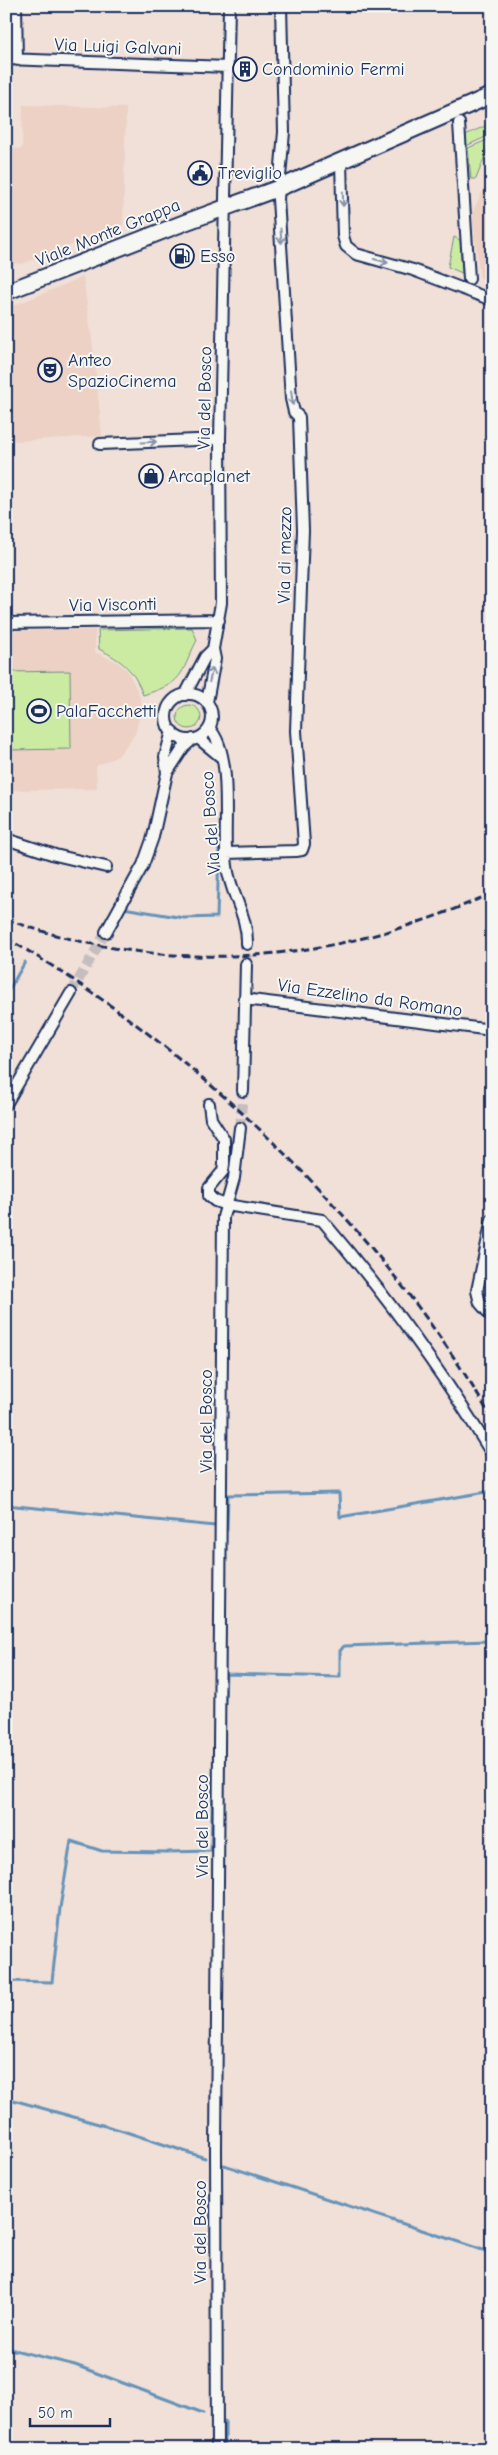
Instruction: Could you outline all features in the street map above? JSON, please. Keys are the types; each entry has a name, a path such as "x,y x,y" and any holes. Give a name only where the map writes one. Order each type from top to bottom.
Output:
{"main road":[{"name":"Viale Monte Grappa","path":"472,103 492,87"},
{"name":"Viale Monte Grappa","path":"6,292 279,188 492,95"}],"street":[{"path":"12,60 16,6"},
{"name":"Via del Bosco","path":"207,702 215,659 213,649 220,620 220,439 229,6"},
{"name":"Via di mezzo","path":"226,853 296,851 302,850 304,844 296,731 303,530 299,417 294,412 291,399 279,188 284,132 281,6"},
{"name":"Via Luigi Galvani","path":"12,60 228,67"},
{"path":"458,123 469,279"},
{"path":"341,162 343,236 346,246 356,254 413,270 492,300"},
{"path":"100,444 220,439"},
{"name":"Via Visconti","path":"6,623 220,620"},
{"name":"Via del Bosco","path":"185,694 205,657 213,649"},
{"path":"167,773 184,747 196,738 209,728 212,715 207,702 197,695 185,694 176,698 168,709 167,721 172,731 181,738 196,738"},
{"name":"Via del Bosco","path":"209,728 217,738 224,769 227,868 245,921 247,944"},
{"path":"106,932 143,865 154,837 167,773 165,757 172,731"},
{"name":"Via del Bosco","path":"196,738 221,757"},
{"path":"6,840 55,856 106,867"},
{"path":"243,1091 246,964"},
{"path":"6,1104 71,994"},
{"name":"Via Ezzelino da Romano","path":"244,999 492,1030"},
{"path":"209,1104 211,1119 224,1139 223,1171 211,1183 208,1192 215,1201 226,1205 322,1220 389,1301 455,1394 492,1454"},
{"name":"Via del Bosco","path":"217,2449 216,2149 223,1227 226,1205 234,1178 240,1128"},
{"path":"492,1220 477,1291 480,1303 492,1317"}],"shaded area":[{"path":"23,105 126,108 123,225 22,264 10,263 6,270 6,148 22,149"},
{"path":"492,172 492,282 480,278 472,213"},
{"path":"83,277 94,355 102,436 14,441 6,388 6,309"},
{"path":"95,630 95,652 117,662 127,670 138,692 142,706 135,734 118,756 96,766 97,789 6,790 6,631"}],"green space":[{"path":"492,123 492,134 466,146 465,135"},
{"path":"492,138 476,179 471,179 468,148"},
{"path":"454,237 460,240 462,273 448,267"},
{"path":"192,628 197,640 179,676 167,686 143,695 136,679 127,667 99,649 98,630"},
{"name":"PalaFacchetti","path":"70,671 71,749 6,750 6,672"},
{"path":"189,705 197,709 201,717 197,725 189,729 181,725 177,717 181,709"}],"waterway":[{"path":"123,908 184,918 217,917 219,849"},
{"path":"6,995 25,962"},
{"path":"227,1530 228,1495 339,1493 340,1517 492,1491"},
{"path":"6,1505 215,1526"},
{"path":"492,1590 488,1590 492,1616"},
{"path":"224,1720 226,1674 340,1677 340,1651 344,1646 488,1641 492,1635"},
{"path":"6,1981 52,1982 60,1908 71,1841 102,1851 211,1851 214,1746"},
{"path":"6,2098 120,2130 205,2158"},
{"path":"224,2165 492,2253"},
{"path":"6,2301 6,2307"},
{"path":"6,2348 75,2365 203,2413"},
{"path":"225,2421 225,2449"}],"tunnel":[{"path":"71,993 106,932"},
{"path":"246,964 247,944"},
{"path":"240,1128 243,1091"}],"railway":[{"path":"6,919 67,938 128,950 190,956 251,955 313,948 373,935 433,917 492,893"},
{"path":"6,938 76,982 146,1032 214,1088 279,1148 340,1212 397,1279 448,1348 492,1419"}],"place":[{"name":"Condominio Fermi","path":"245,69"},
{"name":"Treviglio","path":"200,173"},
{"name":"Esso","path":"182,256"},
{"name":"Anteo SpazioCinema","path":"50,370"},
{"name":"Arcaplanet","path":"151,476"},
{"name":"PalaFacchetti","path":"39,711"}]}
